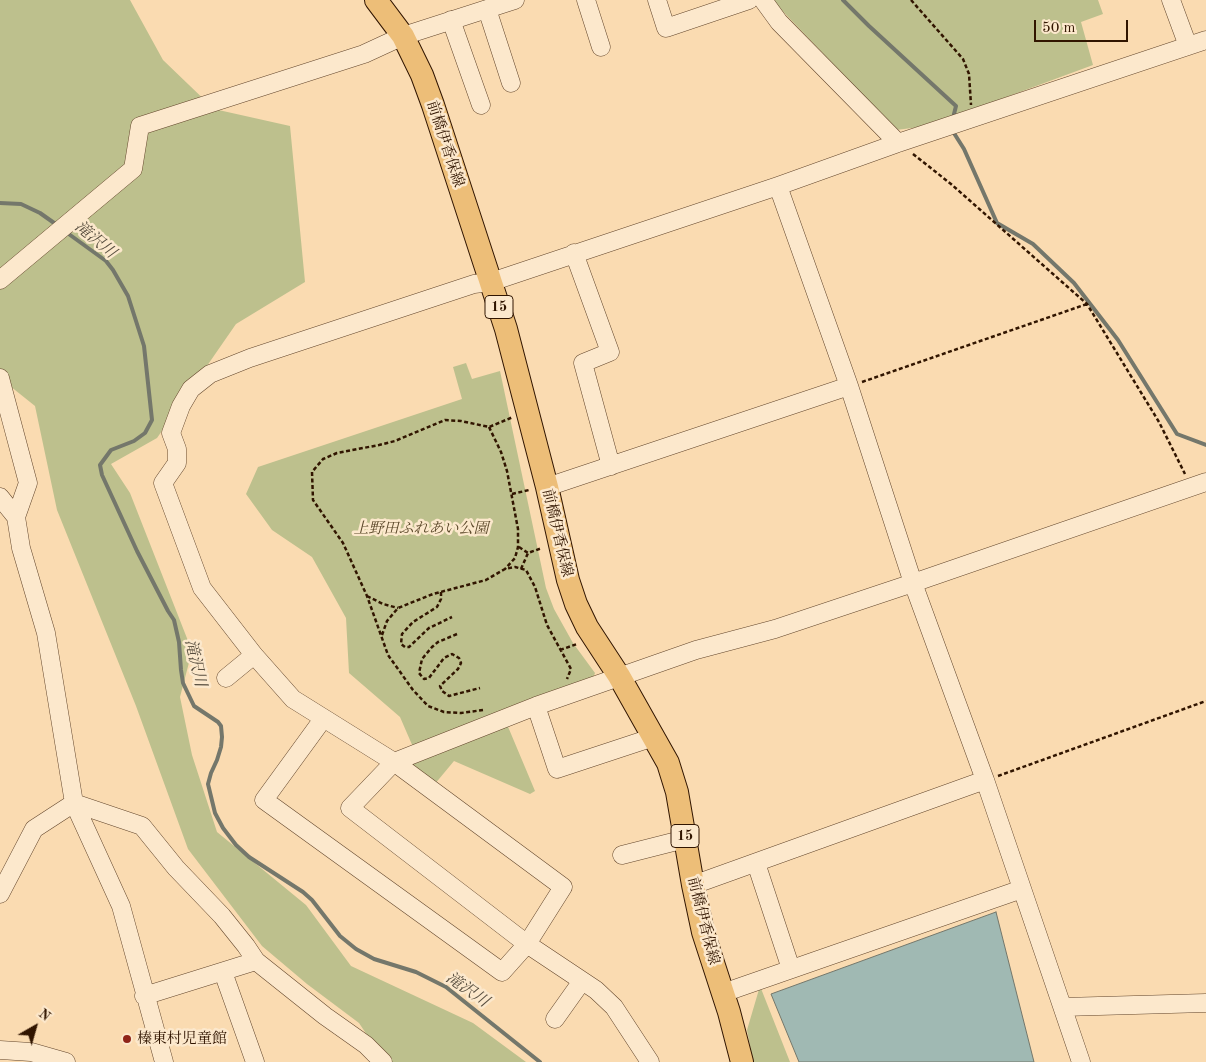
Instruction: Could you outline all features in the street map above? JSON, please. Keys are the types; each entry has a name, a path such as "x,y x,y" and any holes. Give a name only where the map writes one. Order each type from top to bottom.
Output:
{"main road":[{"name":"前橋伊香保線","path":"376,0 403,36 422,75 433,105 506,329 538,489 576,604 587,627 619,676 668,763 677,792 703,932 736,1036 742,1062"}],"street":[{"path":"0,280 133,169 140,126 364,54 403,36 515,0"},
{"path":"586,0 601,47"},
{"path":"657,0 666,28 749,0"},
{"path":"763,0 780,22 898,143"},
{"path":"1171,0 1188,46"},
{"path":"487,9 511,83"},
{"path":"451,20 481,105"},
{"path":"323,719 264,800 502,972 528,944 563,887 394,762 293,700 254,655 202,588 163,483 177,463 177,449 171,433 180,406 191,390 210,374 250,358 465,287 491,282 1206,40"},
{"path":"778,186 849,386 912,584 985,780 1081,1062"},
{"path":"574,253 610,352 583,362 611,466"},
{"path":"0,378 28,482 16,517 20,548 46,633 74,803 120,906 164,1062"},
{"path":"538,489 849,386"},
{"path":"650,1062 614,1007 596,990 528,944 350,808 394,762 536,706 696,650 775,629 912,584 1199,484"},
{"path":"0,496 16,517"},
{"path":"226,678 254,655"},
{"path":"536,706 557,769 654,737"},
{"path":"693,885 985,780"},
{"path":"0,894 34,829 74,803"},
{"path":"74,803 142,826 176,868 222,916 256,961 325,1016 366,1045 383,1062"},
{"path":"622,855 685,839"},
{"path":"756,863 791,969"},
{"path":"723,993 1022,889"},
{"path":"144,996 256,961"},
{"path":"223,972 255,1062"},
{"path":"554,1019 582,981"},
{"path":"1063,1006 1206,1003"},
{"path":"0,1050 32,1052 66,1062"}],"path":[{"path":"911,0 962,60 969,74 972,118"},
{"path":"898,143 951,184 1087,304 1199,484"},
{"path":"849,386 1087,304"},
{"path":"486,709 461,713 444,712 428,706 413,690 388,655 367,596 342,543 313,500 312,472 323,459 337,453 395,441 445,420 461,421 489,427 514,416"},
{"path":"382,635 387,621 398,608 441,592 486,580 505,569 515,558 518,547 518,529 512,494 501,452 489,427"},
{"path":"512,494 538,489"},
{"path":"518,547 528,553"},
{"path":"521,569 528,553 542,548"},
{"path":"505,569 515,567 526,570 535,587 548,625 571,669 564,682"},
{"path":"441,592 441,599 436,607 421,616 402,634 401,644 409,647 434,625 452,617"},
{"path":"367,596 398,608"},
{"path":"458,634 438,642 432,647 422,659 419,674 424,679 429,678 444,658 452,654 459,658 461,663 458,669 440,686 442,690 449,696 480,688"},
{"path":"560,650 577,644"},
{"path":"985,780 1206,701"}],"green space":[{"path":"0,0 130,0 163,60 214,109 290,126 305,282 236,324 157,438 111,464 130,493 192,651 180,697 192,755 217,832 306,905 351,966 473,1023 526,1062 388,1062 377,1050 359,1023 307,984 262,946 188,849 136,706 57,510 35,406 0,378"},
{"path":"772,0 1098,0 1103,14 1081,22 1093,65 928,126 896,130"},
{"name":"上野田ふれあい公園","path":"466,363 472,379 500,371 546,588 554,609 573,643 595,673 593,678 501,710 535,791 530,794 454,761 434,785 405,763 413,747 400,717 349,673 346,618 312,557 272,530 246,494 258,467 462,399 453,367"},
{"path":"760,986 790,1062 753,1062 747,1030"}],"water":[{"path":"996,912 1034,1062 799,1062 771,994"}],"waterway":[{"path":"843,0 956,106 953,118"},
{"path":"952,130 964,149 997,223 1033,244 1074,283 1118,340 1177,434 1206,445"},
{"name":"滝沢川","path":"0,203 21,204 40,213 57,225"},
{"name":"滝沢川","path":"66,232 106,261 113,270 128,296 144,346 152,420 145,433 134,441 111,450 100,465 102,475 137,551 174,620 179,642 183,683 194,706 221,726 221,747 208,784 215,813 223,828 236,845 249,857 303,892 312,900 340,936 356,949 374,959 416,972 446,987 540,1062"}],"place":[{"name":"榛東村児童館","path":"127,1039"}]}
